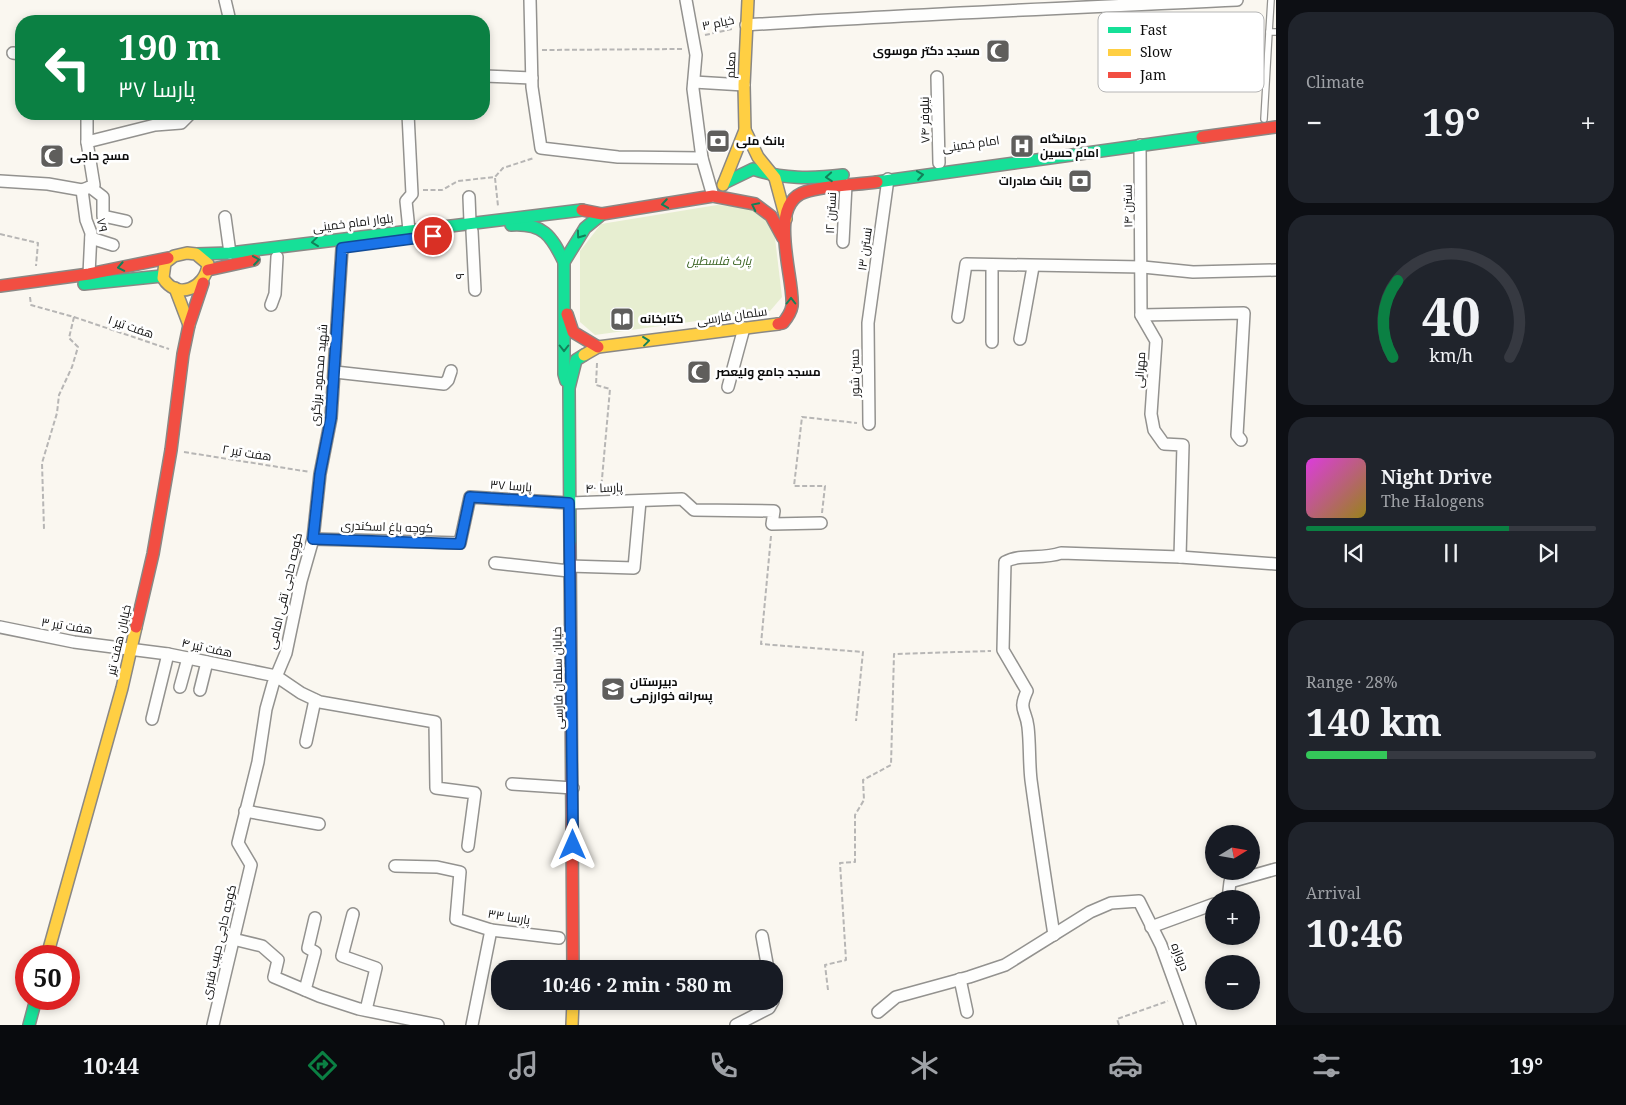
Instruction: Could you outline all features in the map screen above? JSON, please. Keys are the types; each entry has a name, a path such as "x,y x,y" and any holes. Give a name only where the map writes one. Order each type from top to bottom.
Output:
{"main road":[{"name":"معلم","path":"745,130 744,85 748,0"},
{"name":"امام خمینی","path":"724,183 753,169 775,178 835,176 1270,119"},
{"name":"امام خمینی","path":"786,219 794,198 803,192 1276,127"},
{"path":"745,130 758,157 775,178 786,219 783,238"},
{"path":"745,130 724,183 713,196 754,204 771,216 783,238"},
{"name":"بلوار امام خمینی","path":"208,270 238,262 342,248 471,226 499,218 572,210 589,210 602,214 713,196"},
{"path":"568,388 564,374 564,262 586,228 602,214"},
{"name":"بلوار امام خمینی","path":"196,254 230,253 409,230 525,223 547,231 554,238 564,262"},
{"name":"سلمان فارسی","path":"598,347 783,322 790,312 792,301 783,238"},
{"path":"0,296 31,286 168,258 177,254 196,254 208,264 204,283 195,287 175,288 166,283 162,276 163,265 168,258"},
{"path":"0,286 31,286 162,276"},
{"name":"خیابان هفت تیر","path":"50,945 131,648 153,554 171,450 183,354 190,325 204,283"},
{"path":"175,288 190,325"},
{"path":"564,307 573,332 598,347 576,360 568,388"},
{"name":"خیابان سلمان فارسی","path":"568,388 573,788 573,960"},
{"path":"29,1025 33,1010"},
{"path":"572,1025 573,1010"}],"street":[{"path":"225,0 229,15"},
{"path":"530,0 532,78 540,148 618,158 702,158"},
{"path":"686,0 695,49 694,82 702,158 713,196"},
{"path":"746,25 884,16 1122,7 1236,0"},
{"path":"490,76 532,78"},
{"name":"نیلوفر ۷۴","path":"938,77 939,163"},
{"path":"694,82 744,85"},
{"path":"87,120 86,142 155,125 181,123 184,120"},
{"path":"408,120 412,194 406,201 409,230"},
{"name":"۷۹","path":"86,142 94,185 86,188 91,238 89,274"},
{"name":"نسترن ۱۴","path":"1140,145 1143,267"},
{"name":"نسترن ۱۳","path":"868,323 888,179"},
{"path":"0,181 86,188 103,197 103,216 126,221"},
{"name":"نسترن ۱۲","path":"843,242 846,185"},
{"name":"۹","path":"468,197 475,290"},
{"path":"225,217 230,253"},
{"path":"91,238 113,245"},
{"name":"شهید محمود برزگری","path":"320,474 331,418 342,248"},
{"path":"271,305 275,294 277,257"},
{"path":"958,317 966,264 1033,267 1143,267 1193,272 1276,270"},
{"path":"992,265 992,342"},
{"path":"1020,339 1033,267"},
{"path":"1143,267 1141,315 1244,313 1237,435 1241,440"},
{"name":"مهرانی","path":"1141,315 1156,341 1151,414 1154,430 1164,444 1183,445 1180,557"},
{"name":"حسن شور","path":"868,323 870,424"},
{"path":"728,387 744,328"},
{"path":"334,372 444,384 448,380 451,371"},
{"name":"کوچه حاجی تقی امامی","path":"251,865 238,843 258,762 266,709 286,653 301,581 313,539 320,474"},
{"name":"پارسا ۳۷","path":"460,544 470,497 569,503"},
{"name":"پارسا ۴۰","path":"569,503 682,499 694,510 774,511 772,524"},
{"path":"495,563 569,568 634,568 640,501"},
{"path":"772,524 821,523"},
{"name":"کوچه باغ اسکندری","path":"313,539 460,544"},
{"path":"878,1012 896,996 1005,965 1054,936 1041,860 1031,779 1028,725 1023,714 1022,703 1027,691 1003,650 1005,562 1012,558 1049,558 1061,553 1180,557 1276,564"},
{"name":"هفت تیر ۳","path":"0,627 74,642 131,648"},
{"name":"هفت تیر ۴","path":"131,648 207,662 275,680"},
{"path":"152,719 168,654"},
{"path":"180,687 188,658"},
{"path":"200,690 207,662"},
{"path":"275,680 315,700 435,722 436,788 475,793 468,846"},
{"path":"306,742 315,700"},
{"path":"512,784 573,788"},
{"path":"245,811 319,824"},
{"name":"کوچه حاجی حبیب قنبری","path":"213,1025 251,865"},
{"name":"پارسا ۳۳","path":"395,866 438,867 460,872 456,919 491,930 558,938"},
{"path":"1229,890 1230,882 1276,869"},
{"name":"دروازه","path":"1054,936 1090,912 1111,903 1139,902 1180,996 1190,1025"},
{"path":"1151,927 1205,907"},
{"path":"353,914 342,956 376,968 366,1010"},
{"path":"305,990 315,952 308,948 315,918"},
{"path":"472,1025 491,930"},
{"path":"762,936 766,960"},
{"path":"233,939 262,946 278,960 274,977 305,990 366,1010 438,1025"},
{"path":"960,979 968,1012"},
{"path":"736,1025 762,1010"}],"lane":[{"path":"1270,0 1273,32 1270,119"}],"path":[{"name":"خیام ۳","path":"692,37 746,25"},
{"path":"532,50 695,49"},
{"path":"499,218 495,177 502,168 532,160 540,148"},
{"path":"412,194 416,189 442,190 458,181 495,177"},
{"path":"0,234 38,243 31,286"},
{"name":"هفت تیر ۱","path":"31,286 31,305 74,317 183,354"},
{"path":"44,529 42,464 57,413 59,395 72,367 78,347 70,338 74,317"},
{"path":"598,347 596,385 610,389 600,502"},
{"path":"821,523 825,486 794,486 802,416 870,424"},
{"name":"هفت تیر ۲","path":"171,450 320,474"},
{"path":"772,524 761,644 862,652 856,721"},
{"path":"828,990 825,965 846,960 840,862 855,862 855,815 864,800 863,780 891,765 894,654 1003,650"},
{"path":"1119,1025 1117,1019 1180,996"}],"green space":[{"name":"پارک فلسطین","path":"717,205 754,208 773,221 782,297 770,311 595,335 580,322 580,251 601,224"}],"traffic: fast":[{"path":"877,182 1202,137"},
{"path":"724,183 753,169 775,175 797,177 843,175"},
{"path":"196,254 230,253 582,210"},
{"path":"566,381 564,374 564,262 585,228 602,214"},
{"path":"511,225 531,226 545,233 555,245 564,262"},
{"path":"84,284 162,276"},
{"path":"570,544 569,388 576,360 584,355"},
{"path":"29,1025 33,1010"}],"traffic: slow":[{"path":"723,185 745,130 744,85 748,0"},
{"path":"745,130 758,157 775,178 786,219"},
{"path":"187,253 196,254 208,264 206,272 202,280 190,289 176,289 163,278 165,263 174,256 187,253"},
{"path":"175,288 189,325"},
{"path":"584,355 598,347 778,324"},
{"path":"50,945 122,688 136,627"},
{"path":"572,1025 573,1010"}],"traffic: jam":[{"path":"1202,137 1276,127"},
{"path":"778,324 783,323 790,313 792,306 785,244 785,226 787,211 793,199 813,190 877,182"},
{"path":"582,210 602,214 713,196 755,204 771,216 783,238"},
{"path":"0,286 89,274 168,258"},
{"path":"208,270 254,260"},
{"path":"136,627 153,554 171,450 183,354 189,325 203,283"},
{"path":"567,314 573,332 598,347"},
{"path":"570,544 573,960"}],"place":[{"name":"مسجد دکتر موسوی","path":"998,51"},
{"name":"بانک ملی","path":"718,141"},
{"name":"درمانگاه امام حسین","path":"1022,146"},
{"name":"مسج حاجی","path":"52,156"},
{"name":"بانک صادرات","path":"1080,181"},
{"name":"کتابخانه","path":"622,319"},
{"name":"مسجد جامع ولیعصر","path":"699,372"},
{"name":"دبیرستان پسرانه خوارزمی","path":"613,689"}],"route":[{"path":"433,236 342,248 331,418 320,474 313,539 460,544 470,497 569,503 573,845"}]}
